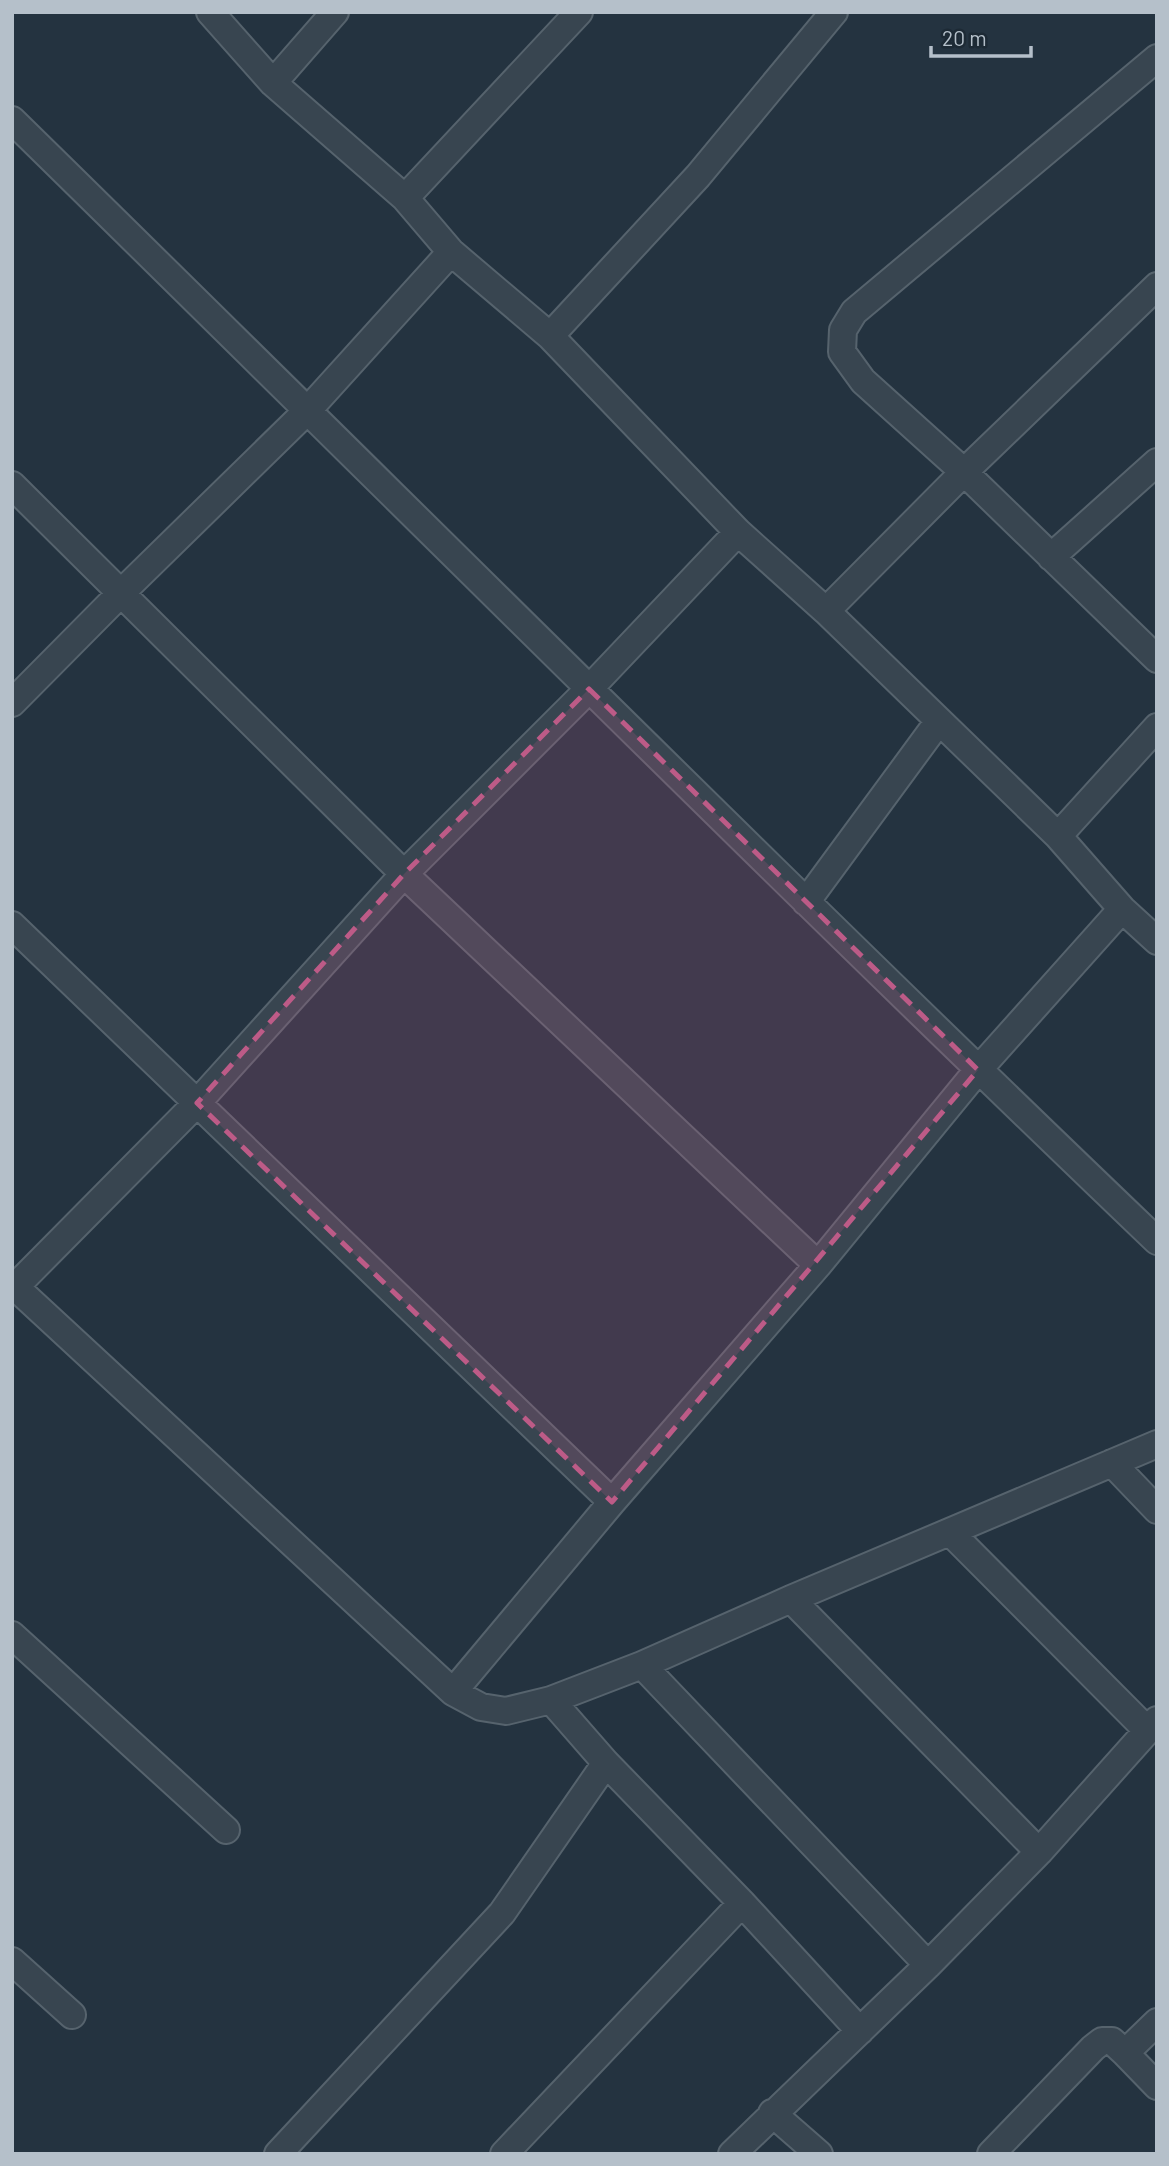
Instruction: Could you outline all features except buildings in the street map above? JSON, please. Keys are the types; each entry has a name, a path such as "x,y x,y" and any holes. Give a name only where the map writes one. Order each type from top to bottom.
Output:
{"street":[{"path":"210,12 273,83 405,198 451,253 551,336 738,532 827,611 1058,836 1122,909 1157,941"},
{"path":"273,83 335,12"},
{"path":"405,198 579,12"},
{"path":"551,336 698,176 834,12"},
{"path":"1157,58 854,313 843,330 842,352 863,382 964,472 1157,659"},
{"path":"12,120 589,690 1157,1241"},
{"path":"12,703 121,592 308,410 451,253"},
{"path":"827,611 964,472 1157,286"},
{"path":"1051,557 1157,462"},
{"path":"12,485 404,874 818,1265"},
{"path":"738,532 589,690 404,874 197,1103 13,1287 453,1692 481,1707 506,1712 551,1700 642,1665 1157,1444"},
{"path":"806,902 939,721"},
{"path":"1058,836 1157,727"},
{"path":"453,1692 612,1502 818,1265 978,1070 1122,909"},
{"path":"12,925 612,1502"},
{"path":"1112,1463 1157,1510"},
{"path":"732,2154 928,1965 1039,1852 1152,1725 950,1532"},
{"path":"791,1599 1039,1852"},
{"path":"12,1635 226,1830"},
{"path":"642,1665 928,1965"},
{"path":"551,1700 606,1763 743,1903 860,2031"},
{"path":"278,2154 502,1913 606,1763"},
{"path":"504,2154 743,1903"},
{"path":"12,1961 72,2015"},
{"path":"1125,2053 1157,2022"},
{"path":"991,2154 1102,2041 1112,2041 1157,2086"},
{"path":"772,2113 819,2154"}],"highlighted area":[{"path":"589,689 978,1070 612,1502 197,1103 404,874"}]}
